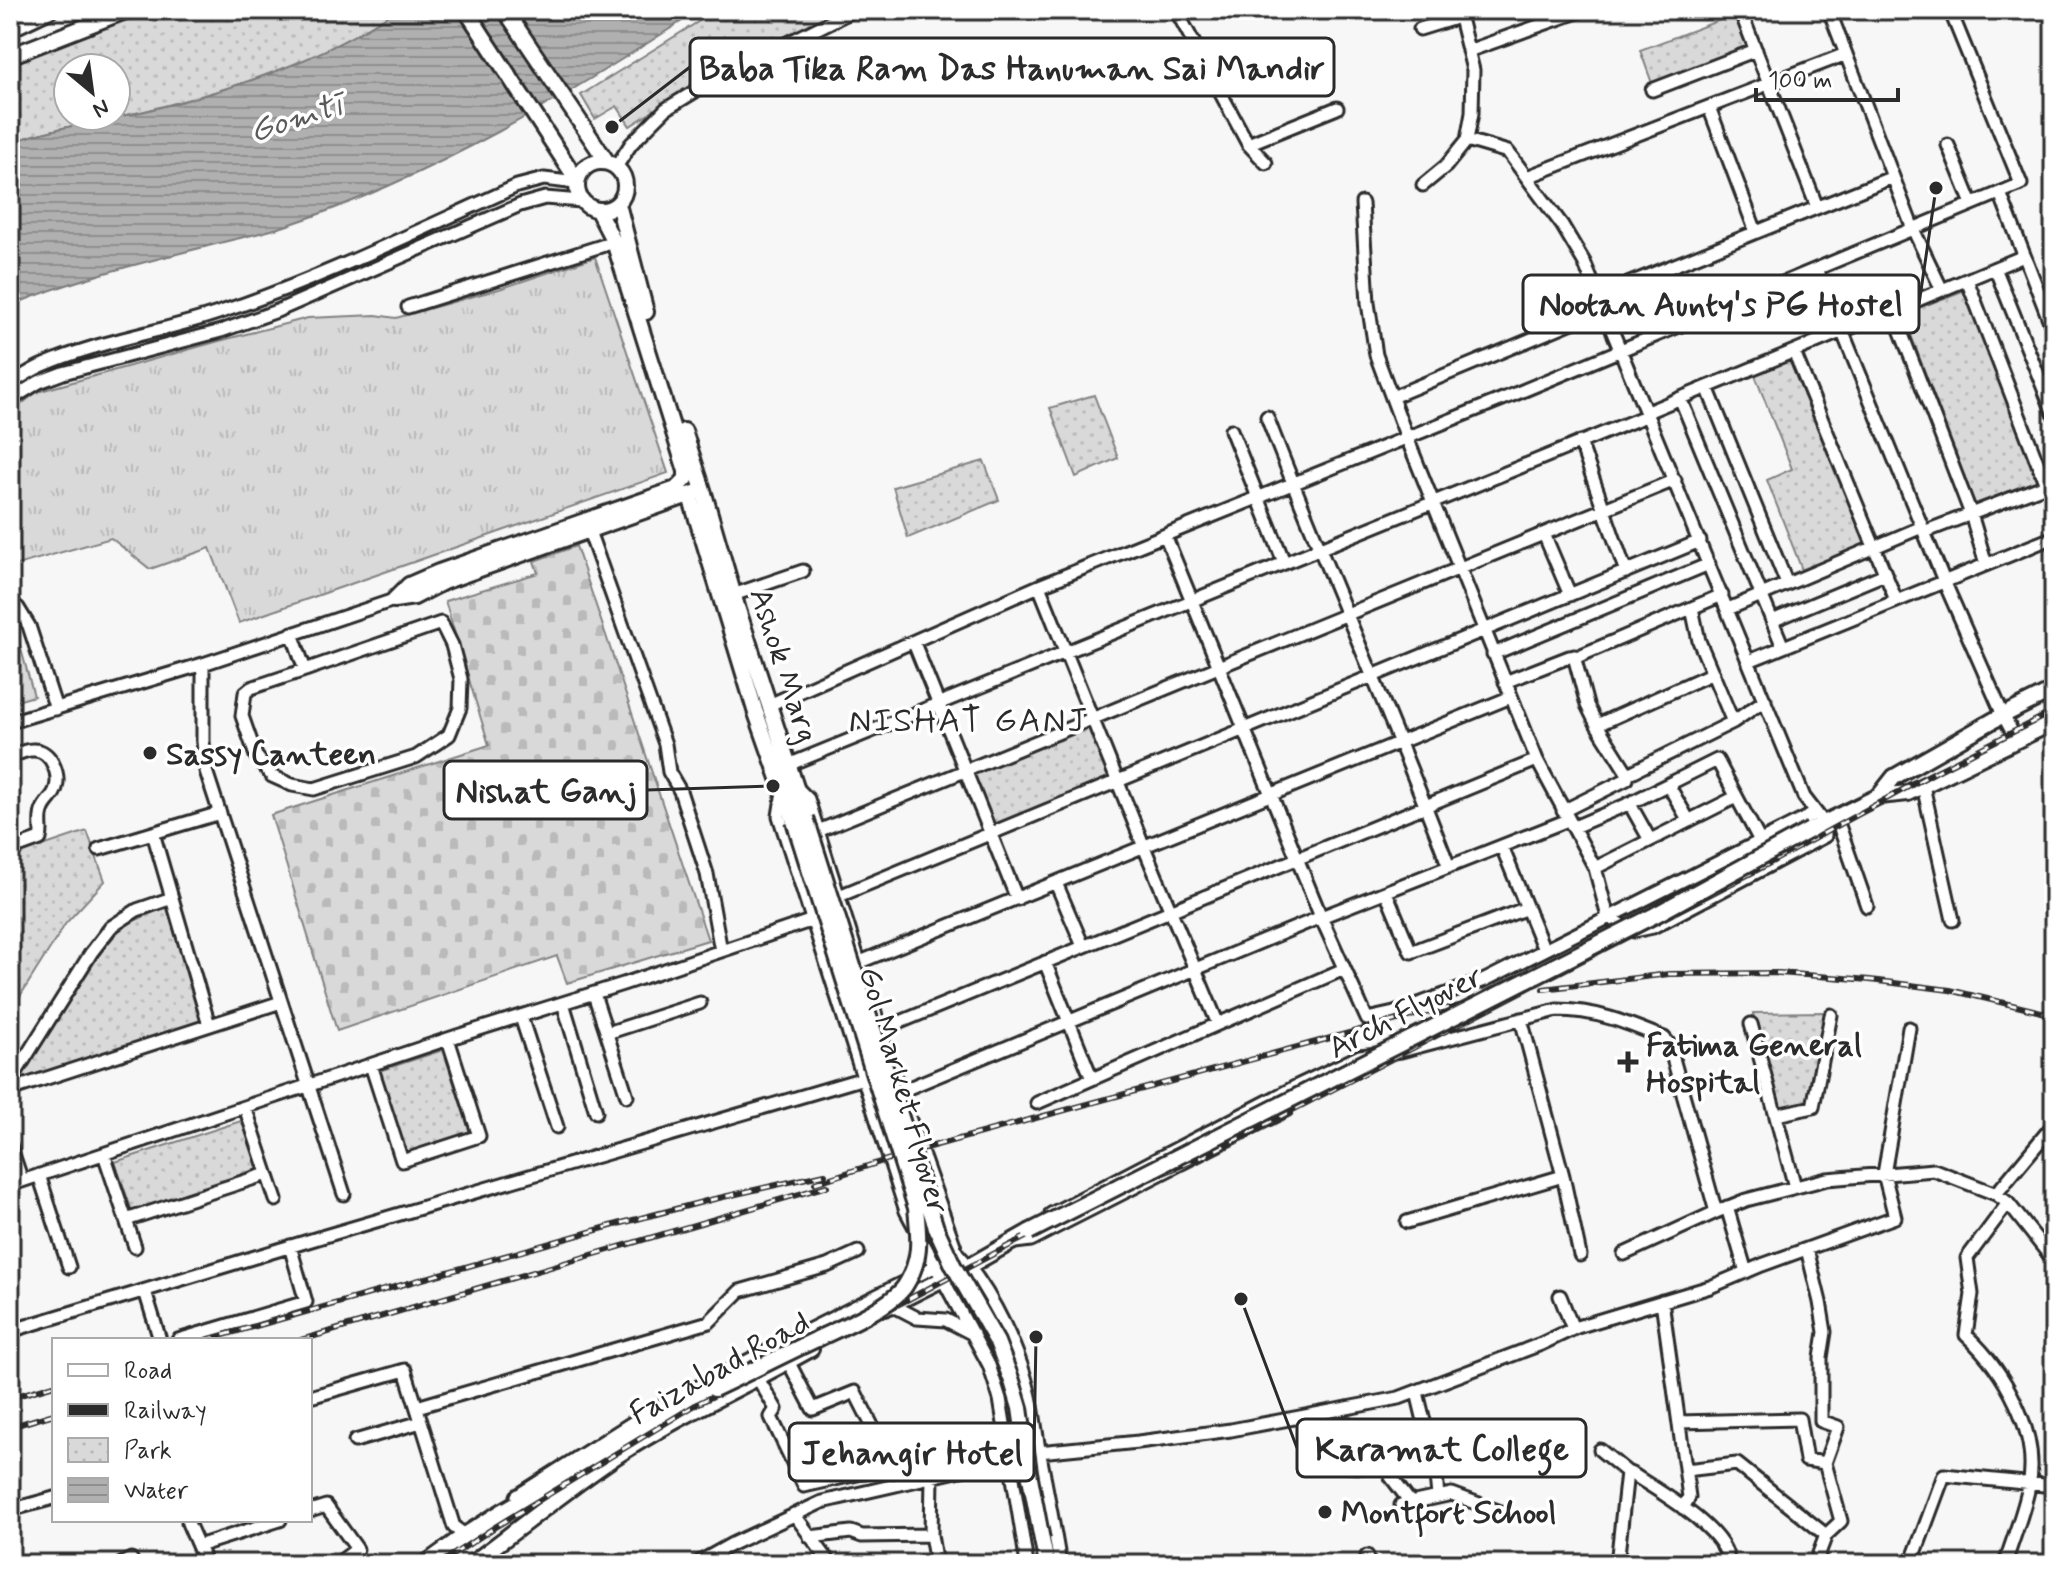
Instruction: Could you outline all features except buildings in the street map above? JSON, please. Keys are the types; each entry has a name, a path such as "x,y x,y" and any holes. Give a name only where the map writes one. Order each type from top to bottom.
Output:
{"main road":[{"path":"10,29 50,10"},
{"path":"10,56 128,10"},
{"path":"466,10 577,180"},
{"path":"505,10 595,144 623,175 624,195 618,204 598,211 589,208 577,192 577,180 581,172 593,163 611,164"},
{"name":"Ashok Marg","path":"618,204 751,696 789,788"},
{"path":"394,600 409,585 439,572 676,489 684,483 686,471 614,242 598,211"},
{"path":"394,600 414,597 443,582 696,493"},
{"name":"Ashok Marg","path":"696,493 788,765 789,788"},
{"path":"1879,796 1894,777 2054,690"},
{"path":"1821,821 1879,796 1908,793 2054,722"},
{"name":"Gol Market Flyover","path":"789,788 936,1228 953,1265 997,1342 1012,1381 1020,1408 1047,1564"},
{"name":"Gol Market Flyover","path":"503,1511 714,1389 862,1317 903,1288 915,1264 919,1246 916,1208 800,820"},
{"name":"Arch Flyover","path":"1008,1242 1655,915 1821,821"},
{"name":"Faizabad Road","path":"480,1559 619,1455 892,1305 940,1272 969,1266 1008,1242"},
{"name":"Faizabad Road","path":"425,1564 503,1511"}],"street":[{"path":"611,164 666,109 712,81 854,10"},
{"path":"1176,10 1248,144 1266,163"},
{"path":"1468,51 1583,10"},
{"path":"1740,10 1817,207"},
{"path":"1829,10 1913,229 1942,290"},
{"path":"769,705 1039,586 1622,350 2021,184 1950,10"},
{"path":"1420,29 1459,13 1473,70 1472,113 1467,140 1446,166 1423,185"},
{"path":"1652,90 1756,50"},
{"path":"1527,177 1846,54"},
{"path":"1709,107 1756,232"},
{"path":"1248,144 1337,108"},
{"path":"1467,140 1508,152 1562,225 1584,262 1804,797 1821,821 1867,906"},
{"path":"1948,145 1972,204"},
{"path":"1598,296 1893,177"},
{"path":"10,384 37,367 61,358 174,327 268,296 349,264 517,186 544,179 577,180"},
{"path":"2000,193 2054,332"},
{"path":"10,400 39,382 63,373 221,331 277,311 520,205 545,198 581,201"},
{"path":"1362,203 1368,303 1376,355 1537,760 1595,868 1608,917 1634,931 1653,927 1825,836 1821,821"},
{"path":"408,307 614,242"},
{"path":"788,765 1580,442 2024,256"},
{"path":"1995,268 2054,414"},
{"path":"1817,269 1944,581 2017,741"},
{"path":"1728,609 1874,547 2050,484 1967,280"},
{"path":"1392,397 1604,309"},
{"path":"1893,311 1971,514 1986,564"},
{"path":"1794,352 1896,600"},
{"path":"1707,387 1787,584"},
{"path":"1680,398 1783,647"},
{"path":"1267,417 1449,867"},
{"path":"1231,430 1284,562"},
{"path":"1580,442 1626,572"},
{"path":"818,831 1675,480"},
{"path":"589,531 665,744 669,772 680,791 707,874 721,951"},
{"path":"1544,534 1570,595"},
{"path":"1165,535 1321,917 1367,1019 1394,1013 1485,980 1760,841 1821,821"},
{"path":"1749,661 2054,537"},
{"path":"839,896 1700,541"},
{"path":"1493,654 1709,564"},
{"path":"733,595 803,571"},
{"path":"1772,621 1885,574"},
{"path":"1039,586 1218,1024"},
{"path":"1505,682 1579,656 1722,595"},
{"path":"10,722 203,664 394,600"},
{"path":"10,603 18,608 29,626 56,709"},
{"path":"1692,608 1699,641 1733,722"},
{"path":"441,623 452,645 461,679 460,708 449,735 416,757 314,789 292,785 272,776 256,756 242,716 245,693 251,688 305,670 441,623"},
{"path":"292,633 305,670"},
{"path":"914,643 1017,899"},
{"path":"1574,656 1587,705 1628,774"},
{"path":"203,664 206,771 344,1194"},
{"path":"1597,725 1713,673"},
{"path":"860,962 1511,697"},
{"path":"1568,819 1627,779 1628,774 1733,722 1765,700"},
{"path":"10,757 31,749 40,751 47,755 55,768 57,779 55,792 43,806 40,839 10,850"},
{"path":"852,1041 1537,760"},
{"path":"872,1103 1321,917 1568,819 1626,805 1717,760 1760,841"},
{"path":"1673,782 1670,788 1689,821"},
{"path":"1923,786 1953,920"},
{"name":"Ashok Marg","path":"957,1253 900,1092 808,799 789,788 779,816 906,1211 989,1365 1000,1399 1027,1564"},
{"path":"1595,868 1736,797"},
{"path":"1626,805 1631,806 1650,840"},
{"path":"99,849 220,813"},
{"path":"153,833 209,1025"},
{"path":"1502,847 1544,950"},
{"path":"1056,883 1083,946"},
{"path":"1386,892 1411,952 1527,908"},
{"path":"10,1082 91,953 111,927 137,910 172,898"},
{"path":"10,1145 16,1183 813,920"},
{"path":"1045,962 1092,1079"},
{"path":"1037,1103 1344,969"},
{"path":"594,994 627,1096"},
{"path":"10,1090 281,1002"},
{"path":"563,1003 596,1112"},
{"path":"607,1033 700,1003"},
{"path":"1008,1242 1031,1240 1401,1051 1557,1010 1578,1010 1611,1017 1664,1038 1669,1044 1722,1210 1747,1272"},
{"path":"1776,1115 1813,1107 1831,1015"},
{"path":"521,1017 557,1127"},
{"path":"1521,1019 1563,1176 1580,1255"},
{"path":"1751,1024 1795,1187"},
{"path":"696,1564 822,1502 932,1476 1039,1452 1231,1430 1399,1398 1573,1329 1710,1287 1895,1217 1884,1174 1909,1028"},
{"path":"371,1065 402,1161 479,1136 448,1039"},
{"path":"10,1331 864,1078"},
{"path":"245,1107 276,1200"},
{"path":"1996,1194 2054,1124"},
{"path":"884,1146 915,1136"},
{"path":"104,1154 135,1247"},
{"path":"1624,1254 1746,1200 1827,1179 1934,1170 1996,1194 2008,1203 2054,1261"},
{"path":"898,1185 928,1172"},
{"path":"126,1220 267,1174"},
{"path":"39,1175 69,1267"},
{"path":"1407,1222 1563,1176"},
{"path":"2005,1564 2030,1484 2030,1449 2021,1416 2006,1382 1982,1349 1966,1335 1972,1294 1967,1258 2008,1203"},
{"path":"185,1338 306,1302 290,1246"},
{"path":"1807,1249 1825,1332 1821,1358 1821,1421 1838,1427 1825,1463 1841,1521 1826,1535 1815,1564"},
{"path":"417,1407 709,1322 740,1291 827,1266 858,1252"},
{"path":"957,1253 969,1266 1006,1327 1021,1364 1032,1404 1060,1564"},
{"name":"Faizabad Road","path":"503,1511 518,1495 643,1416 751,1359 940,1272 957,1253"},
{"path":"145,1291 159,1338"},
{"path":"1560,1296 1573,1329"},
{"path":"1662,1301 1689,1497 1683,1508"},
{"path":"892,1305 917,1318 946,1320 973,1334"},
{"path":"757,1377 776,1409 771,1417 804,1486 862,1473 888,1457 855,1392 813,1409 788,1361"},
{"path":"312,1396 405,1370 454,1527 465,1535"},
{"path":"1417,1392 1432,1446 1438,1496"},
{"path":"1308,1416 1323,1454 1330,1463 1348,1467 1391,1464 1432,1446 1445,1450 1489,1435 1521,1438"},
{"path":"1679,1422 1799,1419 1806,1460 1825,1463"},
{"path":"355,1441 421,1422"},
{"path":"1600,1450 1627,1472 1683,1508 1718,1538 1728,1555 1728,1564"},
{"path":"1391,1464 1391,1477 1405,1504 1452,1494 1506,1514"},
{"path":"1686,1470 1737,1464 1826,1535"},
{"path":"1617,1564 1627,1472"},
{"path":"1911,1564 1944,1475 2054,1486"},
{"path":"932,1476 931,1535 936,1564"},
{"path":"816,1484 822,1502"},
{"path":"10,1510 52,1499"},
{"path":"312,1510 326,1506 357,1549 337,1564"},
{"path":"794,1514 831,1564"},
{"path":"198,1546 274,1522"},
{"path":"188,1523 206,1564"},
{"path":"810,1537 851,1532 862,1536 931,1535"},
{"path":"121,1564 131,1559 133,1564"},
{"path":"480,1559 499,1564"}],"green space":[{"path":"135,10 396,10 339,43 279,70 217,91 132,113 132,52 52,52 52,131 10,143 10,57"},
{"path":"717,10 847,10 677,96 630,126 617,106 595,119 581,95"},
{"path":"1736,14 1750,49 1653,86 1640,50"},
{"path":"595,257 668,473 239,623 210,548 150,569 111,538 10,567 10,413 37,392 308,318 376,315 396,318 499,289"},
{"path":"1965,290 2038,480 1975,504 1903,314"},
{"path":"1792,358 1865,545 1802,570 1767,480 1792,469 1754,373"},
{"path":"1094,395 1118,458 1076,477 1050,408"},
{"path":"984,461 999,500 908,538 893,487"},
{"path":"576,546 708,940 567,983 557,956 337,1031 271,815 489,745 445,601 538,573 534,561"},
{"path":"13,620 34,696 10,703 10,621"},
{"path":"1092,726 1113,778 993,827 972,775"},
{"path":"87,831 105,881 66,923 10,1012 10,857"},
{"path":"167,906 201,1022 19,1080 103,949 123,926"},
{"path":"1825,1012 1808,1102 1777,1110 1753,1013"},
{"path":"443,1050 470,1133 406,1154 379,1071"},
{"path":"244,1120 260,1168 132,1211 115,1162"}],"water":[{"name":"Gomtī","path":"396,10 699,10 550,103 394,184 285,226 108,272 10,306 10,143 52,131 132,132 132,113 249,81 310,57"}],"railway":[{"path":"439,1564 697,1404 901,1303 1082,1207 1202,1157 1757,870 2054,711"},
{"path":"1543,989 1669,974 1779,973 1950,990 2054,1015"},
{"path":"815,1183 911,1152 1419,1014 1500,998"},
{"path":"213,1338 618,1224 825,1174"},
{"path":"308,1338 827,1186"},
{"path":"10,1398 52,1386"},
{"path":"10,1427 52,1415"}],"place":[{"name":"Baba Tika Ram Das Hanuman Sai Mandir","path":"612,127"},
{"name":"Nootan Aunty's PG Hostel","path":"1936,188"},
{"name":"Sassy Canteen","path":"150,753"},
{"name":"Nishat Ganj","path":"773,786"},
{"name":"Fatima General Hospital","path":"1628,1062"},
{"name":"Karamat College","path":"1241,1299"},
{"name":"Jehangir Hotel","path":"1036,1337"},
{"name":"Montfort School","path":"1325,1512"}],"district":[{"name":"NISHAT GANJ","path":"969,719"}]}
